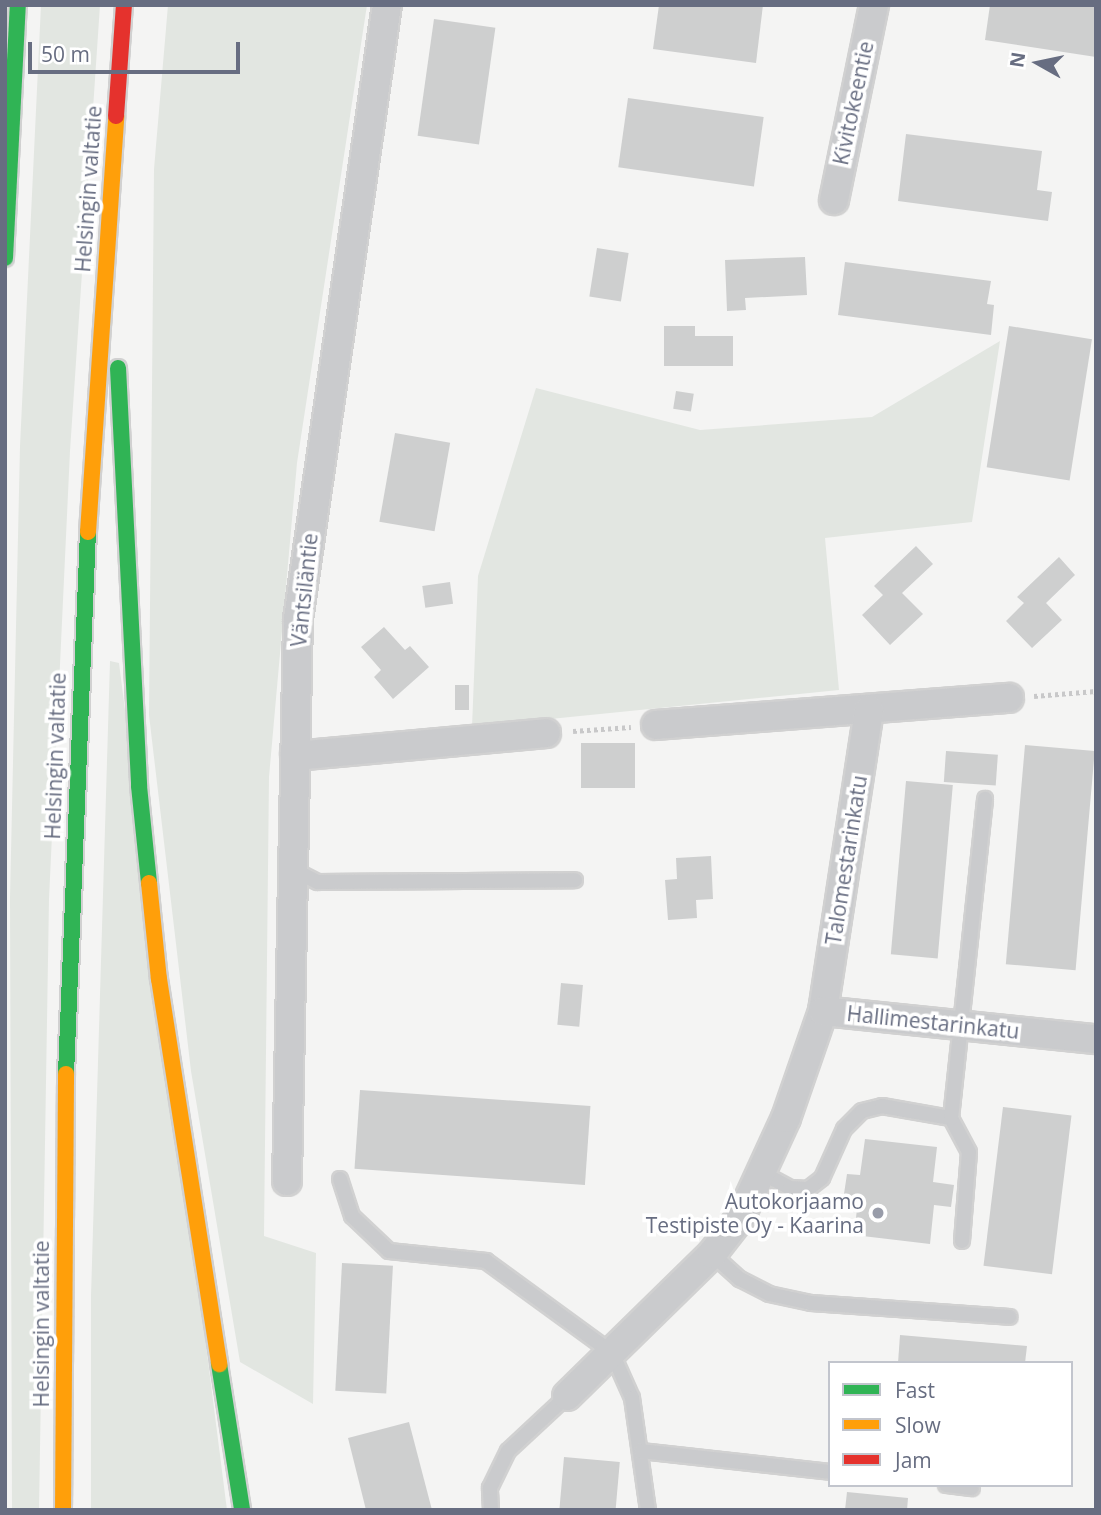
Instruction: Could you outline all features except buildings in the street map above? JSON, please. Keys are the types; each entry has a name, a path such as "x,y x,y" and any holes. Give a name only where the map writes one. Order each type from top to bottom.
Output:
{"highway":[{"path":"5,258 18,5"},
{"name":"Helsingin valtatie","path":"63,1510 62,1222 71,892 108,185 124,5"},
{"path":"108,185 139,786 159,979 242,1510"}],"street":[{"name":"Väntsiläntie","path":"287,1181 291,868 298,619 387,5"},
{"name":"Kivitokeentie","path":"834,201 874,5"},
{"path":"656,725 1009,698"},
{"name":"Talomestarinkatu","path":"823,1010 869,709"},
{"path":"295,756 546,733"},
{"name":"Hallimestarinkatu","path":"567,1396 712,1254 740,1218 764,1174 823,1010 1096,1039"}],"lane":[{"path":"962,1241 969,1152 951,1118 985,799"},
{"path":"291,868 318,882 575,880"},
{"path":"764,1174 790,1188 808,1189 822,1178 844,1129 862,1111 882,1106 951,1118"},
{"path":"340,1179 352,1216 389,1251 486,1261 612,1353 632,1398 648,1510"},
{"path":"712,1254 740,1279 769,1294 811,1303 1010,1317"},
{"path":"491,1510 490,1488 508,1451 567,1396"},
{"path":"641,1451 828,1472"},
{"path":"963,1487 972,1488"}],"path":[{"path":"1009,698 1096,691"},
{"path":"546,733 656,725"}],"shaded area":[{"path":"41,5 100,5 70,451 49,899 39,1510 12,1510 10,898 20,446"},
{"path":"168,5 367,5 297,463 269,777 264,1236 316,1253 313,1404 240,1362 191,1071 149,715 154,169"},
{"path":"1000,341 972,522 825,538 839,690 472,727 478,576 536,388 700,430 872,417"},
{"path":"110,661 119,663 227,1510 91,1510 91,1296"}],"traffic: fast":[{"path":"5,258 18,5"},
{"path":"118,368 139,786 149,883"},
{"path":"66,1074 88,532"},
{"path":"219,1364 242,1510"}],"traffic: slow":[{"path":"88,532 116,116"},
{"path":"149,883 159,979 219,1364"},
{"path":"63,1510 66,1074"}],"traffic: jam":[{"path":"116,116 124,5"}],"place":[{"name":"Autokorjaamo Testipiste Oy - Kaarina","path":"878,1213"}]}
